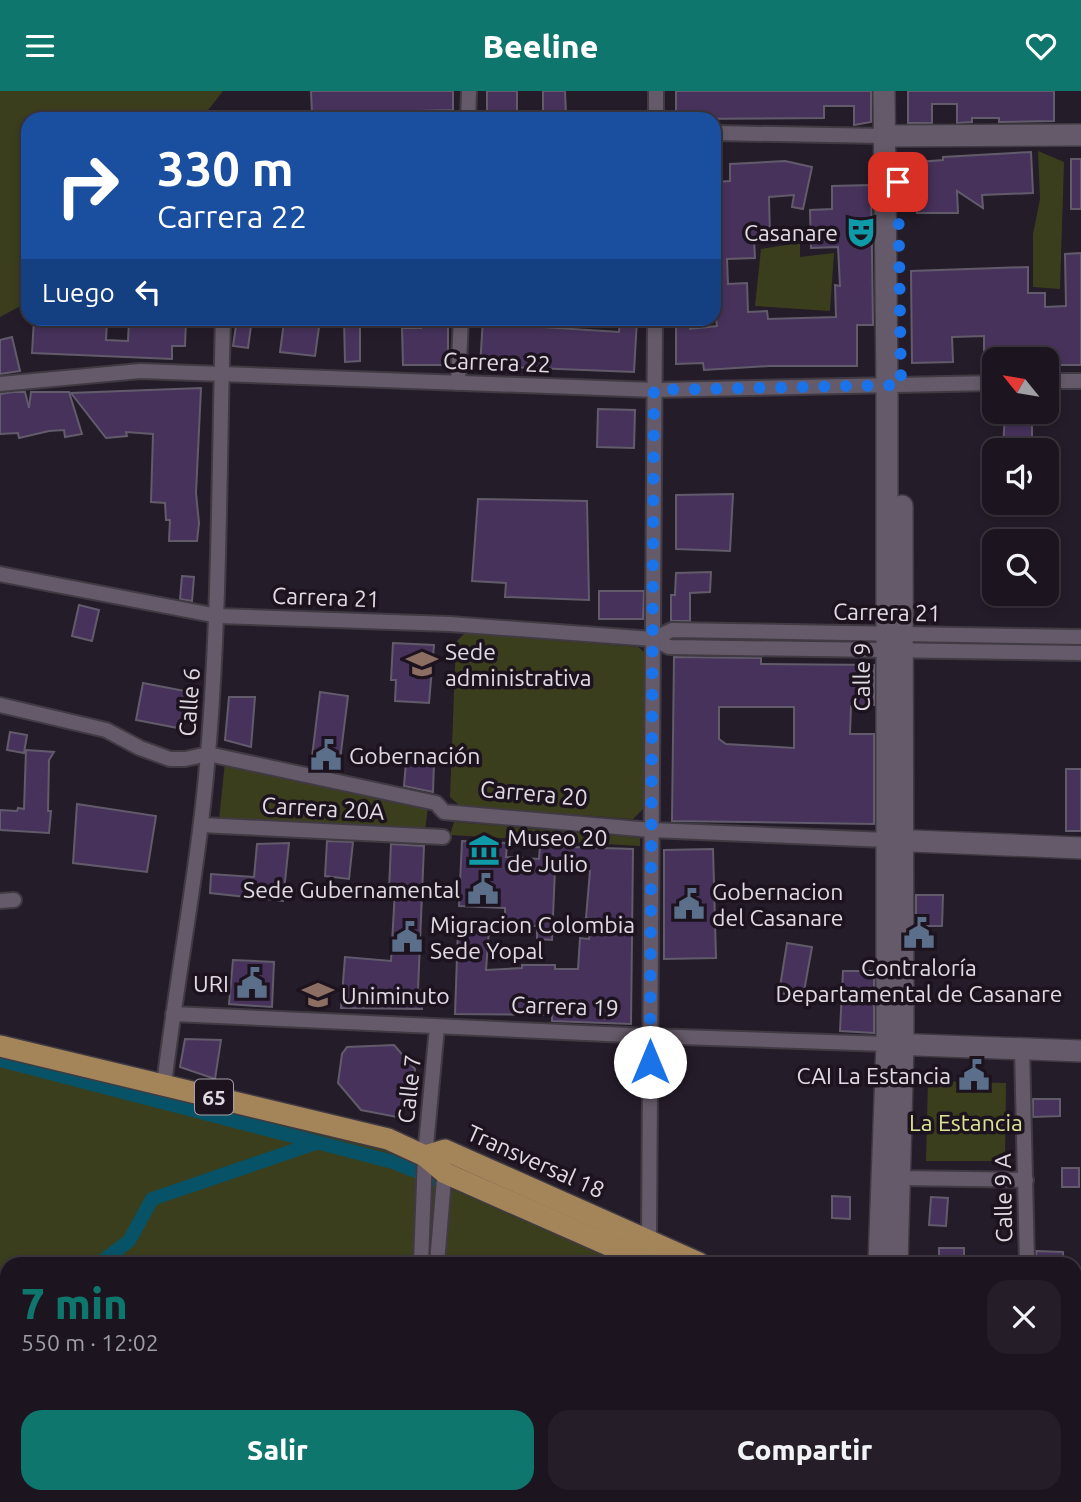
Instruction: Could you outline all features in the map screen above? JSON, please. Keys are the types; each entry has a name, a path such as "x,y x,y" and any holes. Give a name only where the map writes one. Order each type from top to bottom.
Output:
{"main road":[{"name":"Calle 9","path":"884,91 890,136 894,385 895,1044 900,1178 897,1257"},
{"name":"Calle 9","path":"890,136 897,91"},
{"path":"890,136 1081,135"},
{"name":"Carrera 20","path":"895,840 1081,848"},
{"name":"Calle 9","path":"879,1257 882,1161 895,1044"},
{"name":"Carrera 19","path":"895,1044 1081,1051"},
{"name":"65","path":"0,1046 388,1139 432,1154"},
{"name":"Transversal 18","path":"432,1154 444,1173 646,1254 664,1257"},
{"name":"Transversal 18","path":"432,1154 646,1254"}],"street":[{"path":"468,112 469,91"},
{"path":"656,91 656,112"},
{"path":"721,133 890,136"},
{"name":"Calle 6","path":"164,1085 201,825 208,754 218,616 223,326"},
{"path":"458,383 461,326"},
{"path":"646,1254 655,326"},
{"name":"Carrera 22","path":"0,384 140,371 654,390 982,383"},
{"path":"1059,381 1081,381"},
{"name":"Carrera 21","path":"0,574 218,616 450,624 653,639 672,630 1081,653"},
{"name":"Carrera 21","path":"896,642 1081,637"},
{"name":"Carrera 20","path":"0,705 106,730 140,748 170,759 208,754 436,803 444,811 651,830 895,840"},
{"name":"Carrera 20A","path":"201,825 443,837"},
{"name":"Carrera 19","path":"173,1014 650,1036 895,1044"},
{"name":"Calle 7","path":"421,1257 423,1205 432,1154 437,1027"},
{"name":"Calle 9 A","path":"1022,1049 1027,1257"},
{"path":"882,1161 900,1178 1026,1180"},
{"path":"437,1257 444,1173"}],"green space":[{"path":"0,91 223,91 206,112 21,112 21,306 0,317"},
{"path":"1038,151 1064,162 1060,289 1033,287 1033,234 1040,199"},
{"path":"800,243 800,257 834,253 830,311 755,306 761,249"},
{"path":"465,633 638,647 644,652 645,807 633,819 460,806 450,797 456,642"},
{"path":"225,762 428,806 425,831 219,820"},
{"path":"454,822 640,838 640,846 450,835"},
{"path":"0,1037 388,1132 678,1257 0,1257"},
{"name":"La Estancia","path":"928,1081 1006,1083 1005,1161 926,1161"}],"building":[{"path":"311,91 453,91 453,110 312,112"},
{"path":"487,91 517,91 517,112 487,112"},
{"path":"543,91 565,91 566,112 543,112"},
{"path":"676,91 871,91 871,122 854,125 854,106 824,106 824,118 721,119 721,112 676,112"},
{"path":"908,91 1054,91 1054,121 999,122 999,118 972,118 972,122 957,123 957,104 932,104 932,123 908,123"},
{"path":"1031,152 1033,193 982,195 983,208 957,191 958,213 917,213 918,162 943,160 943,157"},
{"path":"1071,159 1081,159 1081,209 1071,209"},
{"path":"785,161 812,167 803,209 792,207 794,195 769,197 770,238 754,239 755,258 727,259 728,284 747,283 748,312 767,311 768,319 836,317 835,285 840,286 838,247 811,248 810,210 832,209 832,186 871,185 873,325 857,325 857,366 769,366 704,370 703,363 676,364 676,326 690,326 690,329 721,326 721,182 730,181 730,164"},
{"path":"1081,253 1081,365 1059,365 1059,347 984,347 984,336 952,337 953,362 912,363 911,271 1028,267 1028,293 1045,293 1045,307 1066,306 1065,254"},
{"path":"34,326 107,326 106,340 128,341 129,326 186,326 185,346 172,346 172,359 32,353"},
{"path":"236,326 251,326 248,348 233,346"},
{"path":"283,326 319,327 315,356 280,352"},
{"path":"344,326 360,326 360,361 345,362"},
{"path":"448,326 448,365 403,365 402,328"},
{"path":"483,326 619,332 619,326 637,326 634,372 480,366"},
{"path":"12,337 20,371 0,374 0,340"},
{"path":"201,388 196,493 199,523 197,541 169,541 170,520 166,520 165,503 151,502 153,434 126,432 127,436 106,438 71,393"},
{"path":"25,392 29,408 31,392 69,392 82,434 65,437 64,430 19,438 18,433 0,434 0,394"},
{"path":"598,409 635,410 634,448 597,447"},
{"path":"1004,424 1032,424 1032,438 1004,438"},
{"path":"733,494 730,551 676,549 676,495"},
{"path":"478,499 587,501 589,600 505,597 506,583 472,581"},
{"path":"711,572 710,592 690,593 690,621 671,621 671,595 675,595 676,573"},
{"path":"182,576 194,577 192,601 180,599"},
{"path":"599,591 644,591 643,619 599,619"},
{"path":"79,605 99,610 92,641 72,636"},
{"path":"393,643 434,645 429,703 395,701 396,680 391,680"},
{"path":"674,657 761,658 761,664 874,665 874,705 851,706 850,734 874,734 874,824 672,821","holes":["719,707 794,707 794,748 726,744 719,739"]},
{"path":"143,683 190,692 183,729 136,720"},
{"path":"320,692 348,696 339,768 311,765"},
{"path":"229,697 255,697 251,747 225,740"},
{"path":"10,732 27,735 24,753 7,750"},
{"path":"26,750 54,752 49,760 49,833 0,830 0,810 24,809"},
{"path":"406,762 434,763 433,792 404,786"},
{"path":"1066,769 1081,769 1081,831 1066,831"},
{"path":"77,804 156,816 147,872 73,863"},
{"path":"327,841 353,842 349,879 325,876"},
{"path":"462,841 507,843 506,857 539,859 540,846 633,849 631,1024 552,1021 552,1015 455,1014 458,929 489,930 486,970 522,968 522,965 555,965 555,969 578,969 580,938 589,939 591,918 586,918 590,871 555,869 552,940 537,939 537,926 505,925 505,908 459,906"},
{"path":"289,843 283,901 210,893 211,874 254,877 257,844"},
{"path":"391,844 424,846 418,990 423,990 422,1009 341,1008 345,957 391,961 395,890 389,890"},
{"name":"Gobernacion del Casanare","path":"713,849 716,958 664,959 664,850"},
{"path":"916,895 943,895 942,926 916,926"},
{"path":"787,943 812,947 803,997 779,993"},
{"name":"URI","path":"233,960 274,962 272,1007 229,1004"},
{"path":"843,971 874,971 874,1033 840,1031"},
{"path":"185,1039 221,1040 215,1079 180,1067"},
{"path":"394,1045 415,1069 412,1102 397,1117 361,1110 338,1083 342,1054 347,1047"},
{"path":"1033,1099 1060,1099 1060,1116 1033,1117"},
{"path":"1062,1168 1079,1168 1079,1187 1062,1187"},
{"path":"832,1196 850,1197 850,1219 832,1218"},
{"path":"931,1197 948,1198 946,1226 929,1225"},
{"path":"939,1248 964,1248 964,1257 939,1257"},
{"path":"1036,1251 1063,1252 1063,1257 1036,1257"}],"waterway":[{"path":"0,1060 393,1162 436,1179"},
{"path":"108,1257 129,1241 152,1199 316,1143"}],"place":[{"name":"Casanare","path":"861,232"},
{"name":"Sede administrativa","path":"422,664"},
{"name":"Gobernación","path":"326,755"},
{"name":"Museo 20 de Julio","path":"484,850"},
{"name":"Sede Gubernamental","path":"483,889"},
{"name":"Gobernacion del Casanare","path":"689,904"},
{"name":"Contraloría Departamental de Casanare","path":"919,933"},
{"name":"Migracion Colombia Sede Yopal","path":"407,937"},
{"name":"URI","path":"252,983"},
{"name":"Uniminuto","path":"318,995"},
{"name":"CAI La Estancia","path":"974,1075"}],"route":[{"path":"650,1062 654,390 901,385 898,182"}]}
